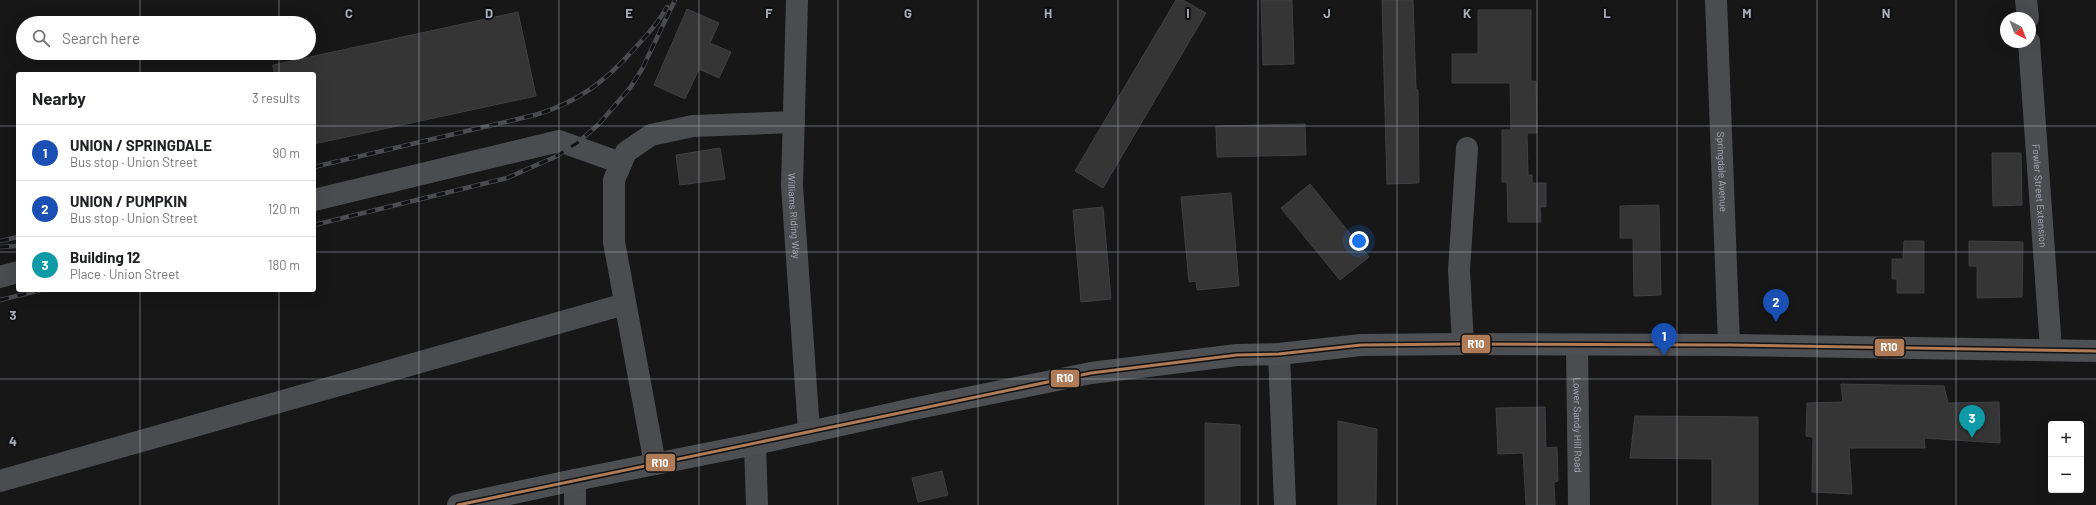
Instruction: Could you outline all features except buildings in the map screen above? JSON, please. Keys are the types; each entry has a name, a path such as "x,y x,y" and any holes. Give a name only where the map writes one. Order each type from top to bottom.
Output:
{"main road":[{"path":"458,505 755,444 809,430 1091,373 1237,356 1280,354 1361,345 1463,344 1728,344 2096,351"}],"street":[{"name":"Williams Riding Way","path":"797,0 792,186 809,430"},
{"name":"Springdale Avenue","path":"1716,0 1728,344"},
{"path":"2026,0 2027,12"},
{"name":"Fowler Street Extension","path":"2030,48 2051,349"},
{"path":"655,464 614,242 614,180 626,152 651,134 693,126 794,122"},
{"path":"316,200 559,141 621,163"},
{"path":"1463,344 1458,270 1467,148"},
{"path":"0,277 16,273"},
{"path":"0,481 625,304"},
{"name":"Lower Sandy Hill Road","path":"1577,345 1579,505"},
{"path":"1280,354 1285,505"},
{"path":"755,444 757,505"},
{"path":"575,480 575,505"}],"railway":[{"path":"316,225 507,178 555,157 577,143 598,125 630,88 642,69 675,0"},
{"path":"316,167 535,115 564,104 602,81 613,71 648,34 667,7"},
{"path":"0,241 16,237"},
{"path":"0,247 16,246"},
{"path":"0,300 33,292"}],"transit line":[{"name":"R10","path":"458,505 1091,373 1237,355 1279,354 1361,345 1463,344 1729,345 2096,351"}],"place":[{"name":"UNION / PUMPKIN","path":"1776,322"},
{"name":"UNION / SPRINGDALE","path":"1664,356"},
{"name":"Building 12","path":"1972,438"}]}
